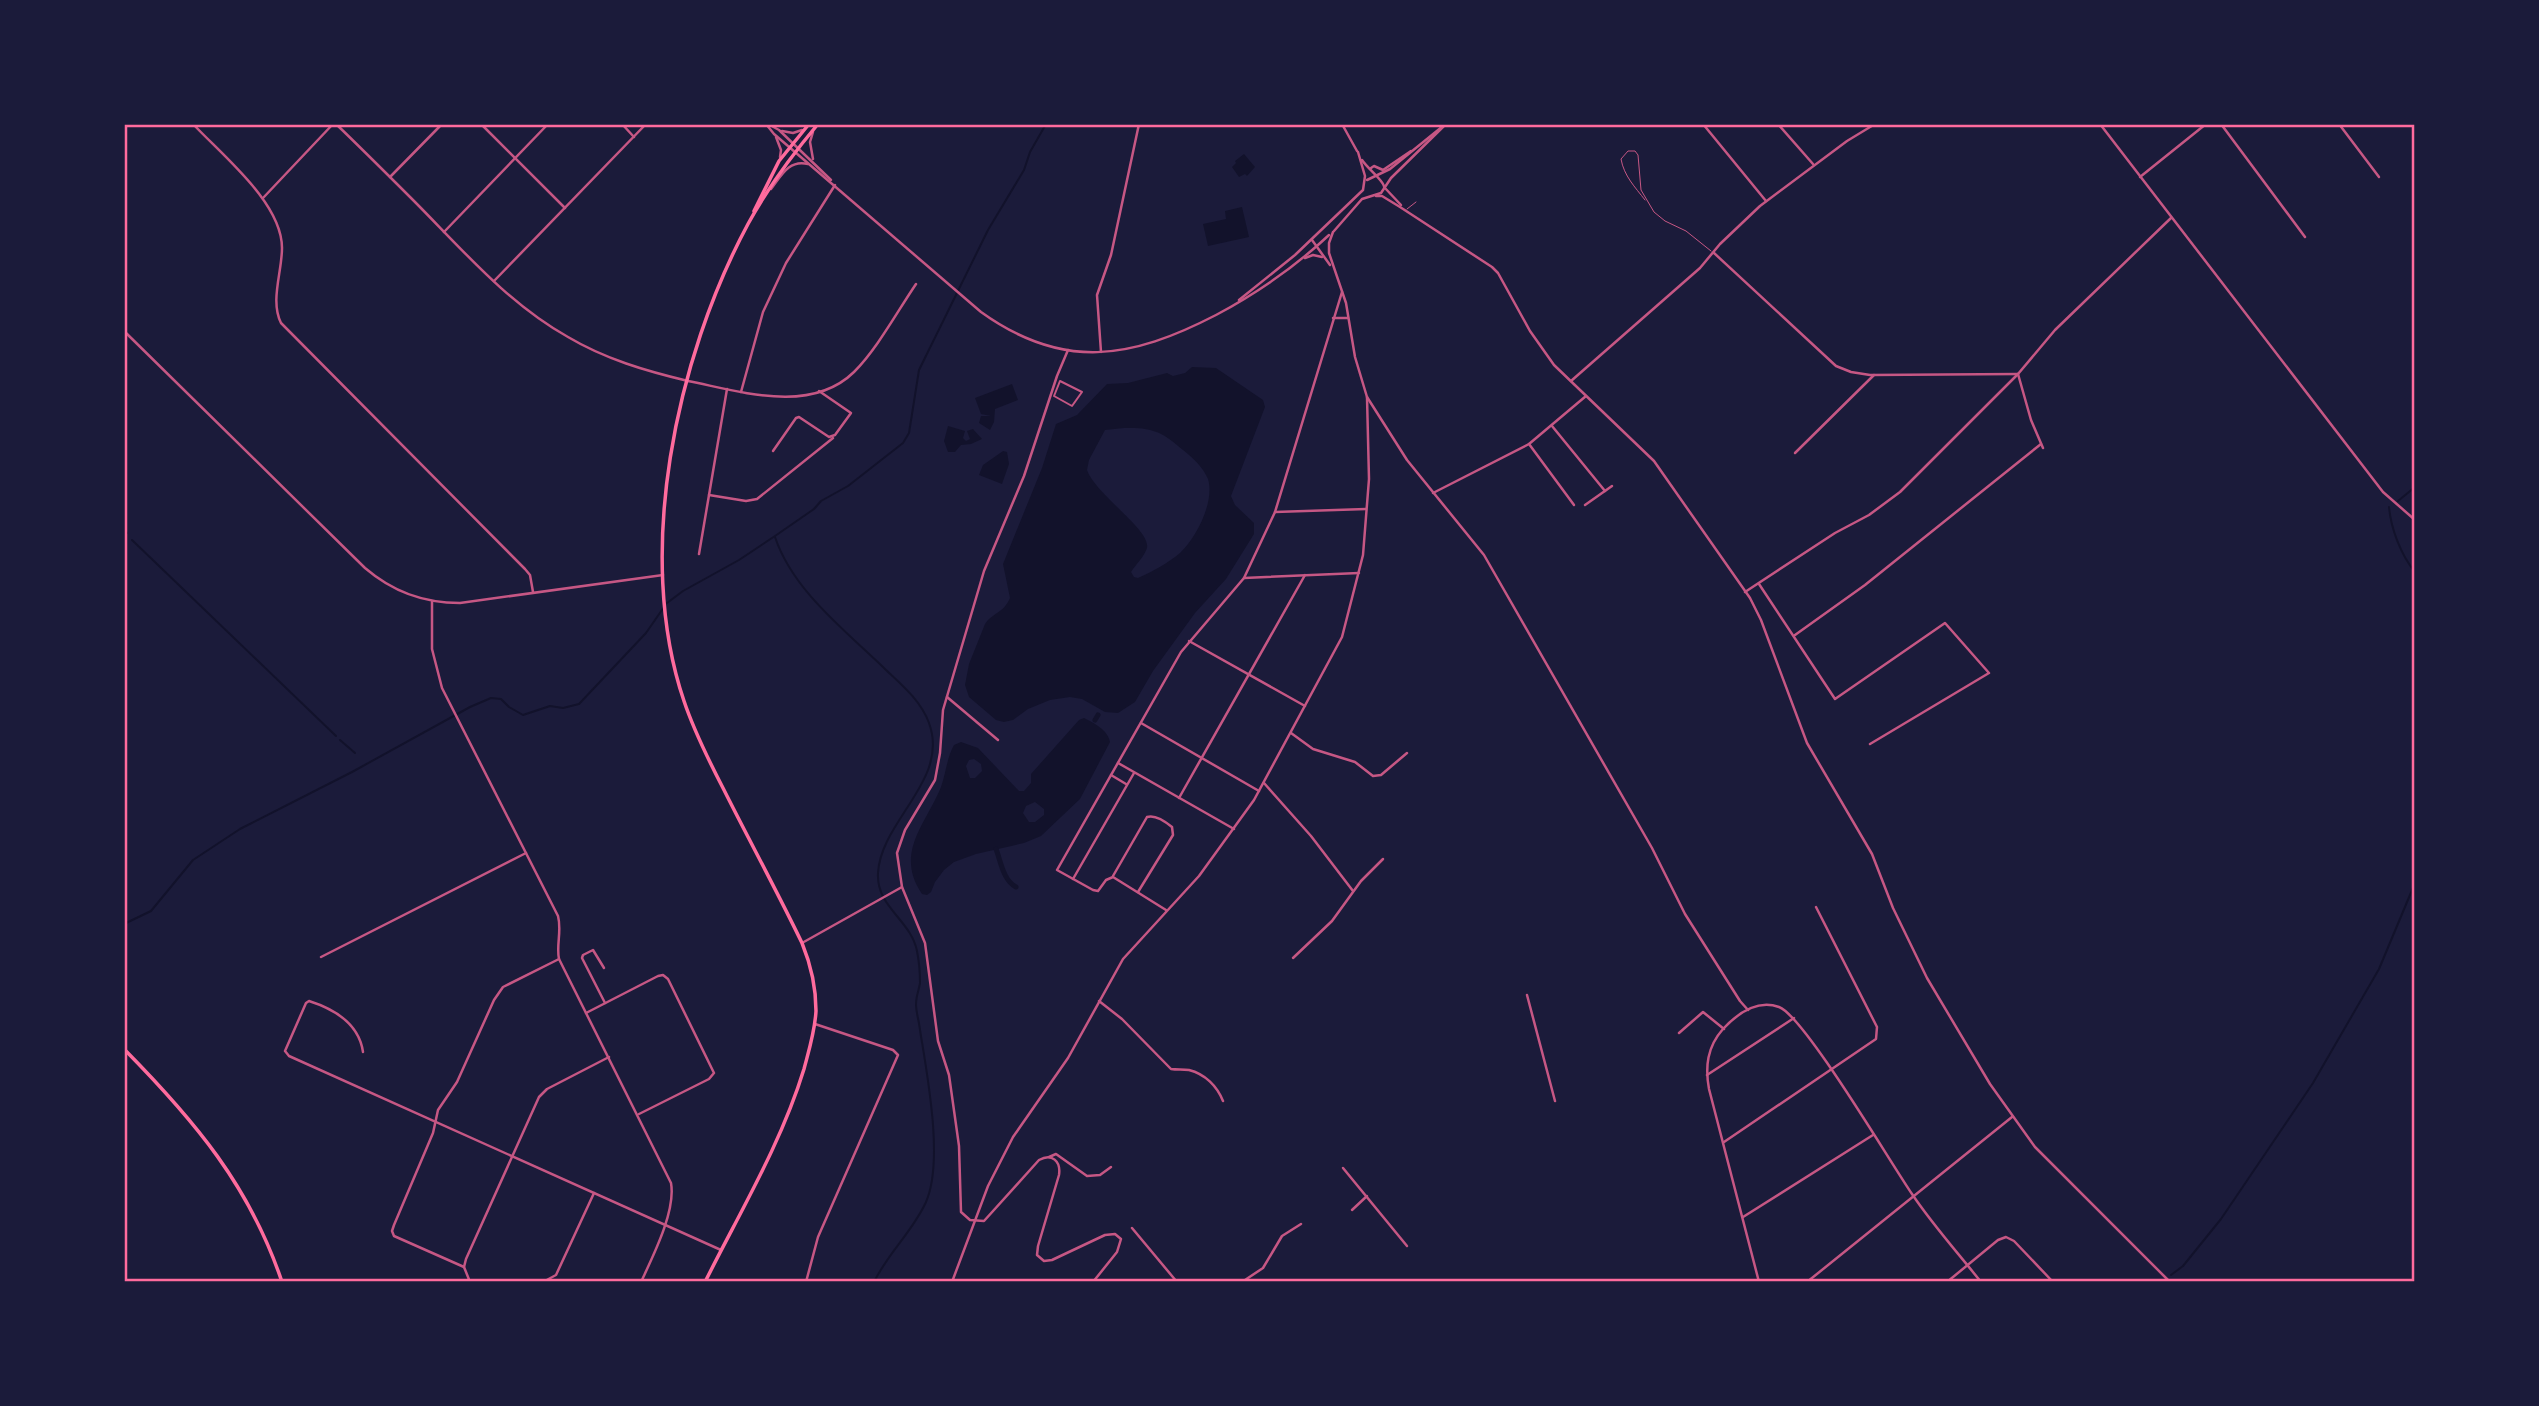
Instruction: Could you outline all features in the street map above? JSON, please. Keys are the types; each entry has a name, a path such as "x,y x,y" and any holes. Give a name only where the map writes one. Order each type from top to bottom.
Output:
{"main road":[{"path":"705,1282 772,1153 787,1118 815,1024 814,985 802,943 691,723 675,673 666,624 663,575 668,486 688,381 712,304 779,161 808,124"},
{"path":"748,225 797,150 817,125"},
{"path":"124,1049 171,1097 225,1165 257,1221 282,1282"}],"street":[{"path":"193,124 263,198 277,219 282,253 276,306 281,323 525,569 530,575 533,592"},
{"path":"263,198 335,124 494,281 536,316 587,348 629,365 741,392 786,397 819,391 840,383 861,365 916,284"},
{"path":"390,177 442,124"},
{"path":"481,124 565,208"},
{"path":"444,232 548,124"},
{"path":"622,124 634,137"},
{"path":"494,281 646,124"},
{"path":"767,124 793,133 803,130"},
{"path":"767,124 781,150 779,161"},
{"path":"1101,352 1097,295 1111,256 1139,124"},
{"path":"1342,124 1375,176 1381,179 1407,211"},
{"path":"1225,310 1273,275 1312,240 1369,178 1390,169 1446,124"},
{"path":"797,150 968,302 1013,333 1068,350 1101,352 1162,341 1225,310 1267,285 1333,232 1360,201 1382,192 1384,186 1446,124"},
{"path":"1703,124 1766,201"},
{"path":"1778,124 1814,166"},
{"path":"1570,381 1691,276 1766,201 1875,124"},
{"path":"2100,124 2377,486 2415,520"},
{"path":"2140,177 2206,124"},
{"path":"2221,124 2305,237"},
{"path":"2339,124 2379,177"},
{"path":"817,125 811,137 810,150 817,164 835,185"},
{"path":"779,130 791,145"},
{"path":"774,134 817,164"},
{"path":"1371,168 1381,167 1383,170 1414,149"},
{"path":"1358,152 1365,174 1367,193 1385,197 1492,267 1554,365 1584,398 1654,461 1762,620 1807,743 1872,854 1893,908 1934,990 2012,1117 2035,1147 2170,1282"},
{"path":"771,190 791,164 800,162 811,165"},
{"path":"741,392 763,312 786,263 835,185"},
{"path":"1745,592 1835,533 1869,516 1900,492 2018,374 2055,330 2171,218"},
{"path":"1333,232 1328,249 1349,318 1355,357 1367,397 1398,448 1432,494 1484,555 1652,848 1685,914 1748,1010"},
{"path":"1312,240 1333,270"},
{"path":"1713,253 1836,366 1851,372 1874,375 2018,374"},
{"path":"1301,259 1313,256 1324,259"},
{"path":"1138,892 1173,835 1172,827 1155,817 1147,817 1113,877 1106,880 1098,891 1056,870 1189,641 1244,578 1275,512 1342,292"},
{"path":"1333,318 1349,318"},
{"path":"124,331 372,575 392,589 432,602 460,603 663,575"},
{"path":"1068,350 1024,476 984,570 943,710 935,780 900,841 897,862 902,887 925,943 938,1041 949,1075 959,1146 960,1208 970,1220 977,1222 986,1218 1039,1160 1056,1153 1087,1176 1100,1175 1111,1167"},
{"path":"1794,635 1865,585 2042,446 2031,420 2018,374"},
{"path":"1795,453 1874,375"},
{"path":"1060,381 1082,392 1072,406 1054,396 1060,381"},
{"path":"699,554 727,389"},
{"path":"709,495 746,501 757,499 833,438 851,413 819,391"},
{"path":"952,1282 977,1222 988,1186 1013,1137 1068,1058 1123,958 1199,876 1234,830 1264,783 1342,637 1359,573 1368,509 1367,397"},
{"path":"1432,494 1529,444 1584,398"},
{"path":"773,451 800,416 833,438"},
{"path":"1552,426 1605,491"},
{"path":"1529,444 1574,505"},
{"path":"1586,505 1612,486"},
{"path":"1275,512 1368,509"},
{"path":"1244,578 1359,573"},
{"path":"1179,798 1305,575"},
{"path":"1759,584 1835,699 1945,624 1989,673 1870,744"},
{"path":"432,602 434,663 453,710 558,916 559,959 671,1183 672,1196 666,1224 641,1282"},
{"path":"1189,641 1306,706"},
{"path":"947,697 998,740"},
{"path":"1141,723 1259,791"},
{"path":"1291,733 1312,749 1355,762 1373,776 1381,775 1407,753"},
{"path":"1118,763 1234,830"},
{"path":"1073,879 1134,773"},
{"path":"1111,775 1128,785"},
{"path":"1264,783 1302,825 1353,891"},
{"path":"321,957 526,853"},
{"path":"1293,958 1332,921 1353,891 1383,859"},
{"path":"1113,877 1166,910"},
{"path":"802,943 902,887"},
{"path":"1724,1142 1832,1071 1875,1039 1878,1033 1816,907"},
{"path":"604,968 593,950 582,956 605,1003"},
{"path":"464,1267 394,1236 392,1231 433,1133 438,1110 457,1082 494,1000 503,987 559,959"},
{"path":"586,1013 663,975 668,979 714,1073 709,1079 638,1114"},
{"path":"1528,995 1555,1101"},
{"path":"363,1052 353,1028 345,1018 309,1001 285,1051 289,1056 721,1250"},
{"path":"1099,1001 1122,1019 1171,1069 1188,1070 1206,1078 1217,1088 1223,1101"},
{"path":"1759,1282 1707,1075 1711,1049 1724,1029 1740,1013 1755,1006 1773,1005 1787,1011 1794,1018 1832,1071 1913,1196 1981,1282"},
{"path":"1679,1033 1703,1012 1724,1029"},
{"path":"1707,1075 1794,1018"},
{"path":"806,1282 818,1237 898,1055 893,1049 815,1024"},
{"path":"470,1282 464,1267 470,1249 542,1093 609,1057"},
{"path":"1807,1282 2012,1117"},
{"path":"1743,1218 1873,1135"},
{"path":"1049,1157 1058,1163 1059,1175 1037,1255 1044,1261 1052,1260 1105,1235 1115,1234 1121,1239 1120,1247 1093,1282"},
{"path":"1343,1168 1407,1246"},
{"path":"543,1282 556,1275 594,1192"},
{"path":"1352,1210 1367,1196"},
{"path":"1242,1282 1263,1268 1282,1236 1301,1224"},
{"path":"1132,1228 1177,1282"},
{"path":"1947,1282 1998,1240 2006,1237 2014,1241 2053,1282"}],"lane":[{"path":"1645,200 1639,180 1639,155 1635,151 1628,151 1621,159 1622,167 1630,181 1645,200 1659,217 1686,231 1713,253"},
{"path":"1407,211 1416,202"}],"shaded area":[{"path":"1244,154 1255,167 1247,176 1245,174 1239,177 1232,167"},
{"path":"1242,207 1249,237 1208,246 1203,224 1226,219 1225,211"},
{"path":"1192,367 1216,368 1263,400 1265,407 1231,496 1235,505 1254,523 1254,534 1226,579 1195,613 1153,671 1135,702 1118,713 1105,712 1082,699 1070,697 1050,700 1028,709 1013,720 996,720 969,697 965,685 969,664 985,624 1010,598 1003,564 1042,468 1056,424 1077,415 1107,384 1128,383 1167,373 1173,376 1185,373","holes":["1134,428 1156,432 1176,444 1201,467 1208,479 1209,488 1203,519 1186,546 1165,564 1138,578 1131,572 1146,551 1146,540 1100,490 1087,470 1089,460 1105,430"]},
{"path":"1012,384 1018,400 995,409 990,430 979,423 981,416 991,416 981,414 975,398"},
{"path":"948,426 965,431 963,438 966,441 970,439 967,431 973,429 982,439 961,445 955,452 948,452 944,441"},
{"path":"1003,451 1007,452 1009,464 1002,484 979,475 983,465"},
{"path":"1084,718 1100,727 1110,742 1080,799 1041,836 954,862 944,870 931,892 922,894 914,879 912,852 915,839 941,787 954,745 961,742 978,748 1019,791 1024,791 1031,783 1031,774 1079,720","holes":["974,759 981,764 982,771 975,778 970,778 966,766 969,760","1035,802 1044,809 1044,815 1035,822 1029,822 1023,813 1026,806"]}],"waterway":[{"path":"667,603 775,536 814,509 821,501 848,486 903,443 909,433 919,370 988,230 1024,170 1030,152 1046,124"},
{"path":"2398,501 2415,487"},
{"path":"2389,507 2398,541 2415,572"},
{"path":"124,529 127,533"},
{"path":"775,537 783,557 807,593 916,701 926,715 933,744 923,782 890,835 878,873 882,895 914,940 917,951 920,983 916,1007 930,1093 934,1164 926,1202 874,1282"},
{"path":"132,540 336,736"},
{"path":"124,924 151,911 193,860 240,829 352,772 470,707 491,698 501,699 523,715 550,706 563,708 579,704 646,633 664,607"},
{"path":"1095,720 1098,715"},
{"path":"340,740 355,753"},
{"path":"996,849 1005,875 1016,887"},
{"path":"2171,1275 2183,1266 2221,1219 2313,1083 2379,969 2415,883"}]}
